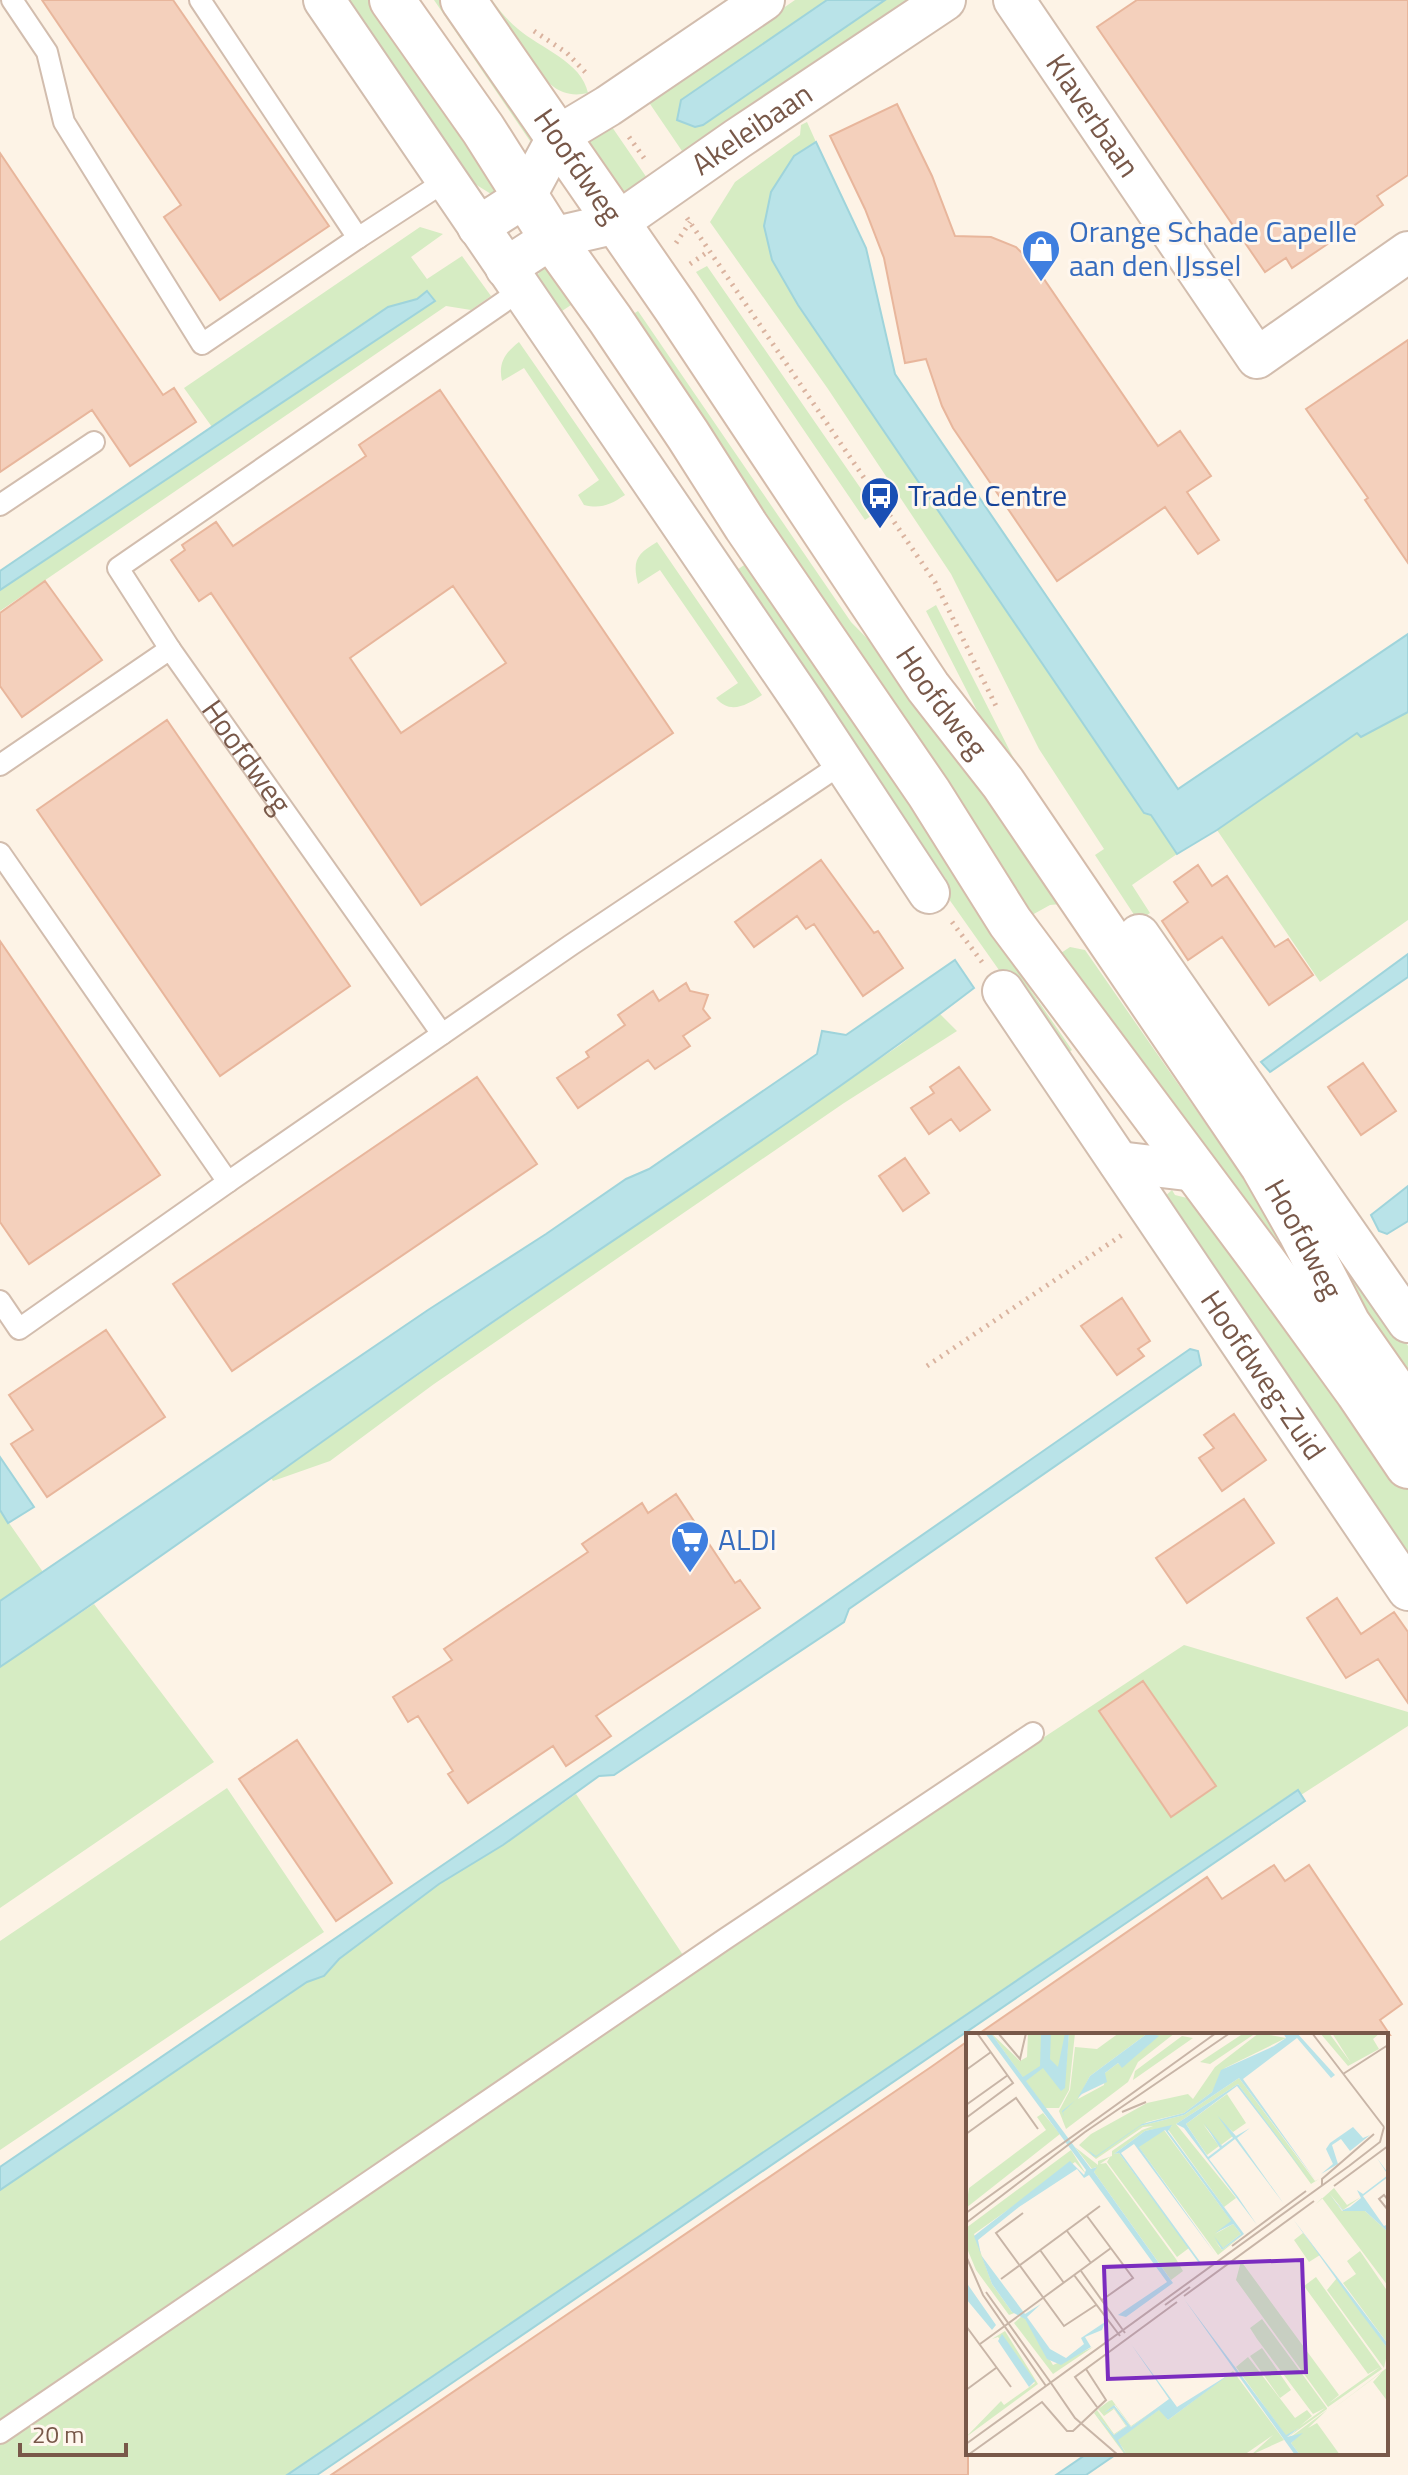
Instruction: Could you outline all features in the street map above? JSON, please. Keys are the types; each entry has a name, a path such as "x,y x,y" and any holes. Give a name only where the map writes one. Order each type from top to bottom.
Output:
{"main road":[{"name":"Hoofdweg","path":"392,0 483,129 552,238 610,319 746,526 929,793 1010,922 1358,1392 1408,1466"},
{"name":"Hoofdweg","path":"463,0 617,223 928,687 1133,950 1263,1166 1348,1324 1408,1410"},
{"path":"1038,958 1042,942 1056,926 1069,925 1083,932 1099,956 1133,950"}],"street":[{"path":"324,0 929,893"},
{"path":"525,197 558,136 608,106 764,0"},
{"name":"Akeleibaan","path":"552,238 617,223 945,0"},
{"name":"Klaverbaan","path":"1014,0 1257,358 1408,252"},
{"name":"Hoofdweg","path":"478,227 525,197"},
{"name":"Hoofdweg","path":"514,279 552,238"},
{"path":"1133,950 1408,1322"},
{"name":"Hoofdweg-Zuid","path":"1003,991 1408,1590"},
{"path":"1137,1095 1121,1144 1119,1162 1195,1171"}],"lane":[{"path":"12,0 47,52 64,122 202,344 447,180"},
{"path":"200,0 358,238"},
{"name":"Hoofdweg","path":"442,1034 170,649 118,568 514,279"},
{"path":"0,505 94,442"},
{"path":"0,765 170,649"},
{"path":"0,1301 19,1329 442,1034 843,763"},
{"path":"0,853 228,1182"},
{"path":"0,2433 1033,1733"}],"path":[{"name":"Hoofdweg","path":"528,27 567,53 589,77 935,582 996,707"},
{"path":"929,893 1003,991"},
{"path":"927,1366 1153,1214"}],"green space":[{"path":"343,0 372,0 495,179 497,192 491,194 467,179"},
{"path":"434,0 445,0 539,134 530,141"},
{"path":"486,0 492,0 518,29 569,64 584,82 588,93 563,92 542,77"},
{"path":"795,0 827,0 681,100 703,125 885,0 922,0 732,131 682,151 648,101"},
{"path":"807,122 816,142 794,156 772,260 798,305 1144,813 1151,815 1177,854 1132,885 1150,913 1144,917 1144,930 1095,855 1104,849 1039,749 951,574 828,389 710,222 735,182 800,135 801,125"},
{"path":"612,127 647,178 622,194 586,143"},
{"path":"420,227 443,234 411,257 427,279 462,256 491,296 471,310 446,306 0,611 0,590 435,301 427,291 417,299 388,307 212,427 184,388"},
{"path":"707,266 877,512 865,520 696,272"},
{"path":"549,267 577,301 559,313 538,281 541,270"},
{"path":"638,311 851,622 908,680 1061,904 1050,905 1032,915 630,316"},
{"path":"519,342 625,495 605,505 584,505 578,495 599,480 524,368 502,381 504,359"},
{"path":"657,542 762,695 739,707 727,706 716,698 738,683 660,570 638,584 638,558"},
{"path":"753,559 1001,927 1003,950 1072,1050 1061,1058 939,885 946,879 734,572"},
{"path":"936,605 1013,757 1132,940 1408,1346 1408,1378 990,736 926,611"},
{"path":"1408,712 1408,920 1320,982 1217,830 1358,733 1361,737"},
{"path":"1070,947 1085,950 1226,1153 1268,1198 1341,1331 1057,959"},
{"path":"940,1014 957,1031 844,1103 434,1384 330,1461 273,1481 271,1478 900,1045"},
{"path":"1172,1190 1175,1195 1187,1198 1202,1212 1408,1482 1408,1563 1163,1198"},
{"path":"0,1510 43,1572 0,1601"},
{"path":"94,1604 214,1762 0,1908 0,1667"},
{"path":"1184,1645 1408,1712 1408,1726 1301,1795 1297,1790 287,2475 0,2475 0,2442 809,1892"},
{"path":"227,1788 324,1932 0,2150 0,1941"},
{"path":"576,1794 683,1955 431,2131 0,2423 0,2190 307,1982 324,1976 339,1959 439,1884 503,1845"}],"water":[{"path":"827,0 885,0 703,125 695,127 677,120 681,100"},
{"path":"816,142 866,248 895,374 1178,789 1408,634 1408,712 1361,737 1357,733 1177,854 1151,815 1144,813 798,305 772,260 764,226 771,192 794,156"},
{"path":"427,291 435,301 0,590 0,571 388,307 417,299"},
{"path":"1408,954 1408,977 1270,1072 1261,1062"},
{"path":"955,960 974,988 913,1034 471,1337 0,1667 0,1601 428,1310 626,1179 649,1169 817,1054 822,1031 846,1035"},
{"path":"1408,1186 1408,1221 1387,1234 1379,1231 1371,1215"},
{"path":"1190,1349 1198,1351 1201,1365 849,1609 844,1622 614,1775 599,1776 503,1845 439,1884 339,1959 324,1976 307,1982 0,2190 0,2167 689,1697"},
{"path":"0,1457 34,1507 8,1523 0,1510"},
{"path":"1298,1790 1305,1801 317,2475 287,2475"},
{"path":"1085,2455 1115,2455 1086,2475 1056,2475"}],"building":[{"path":"42,0 173,0 329,226 220,300 164,217 181,205"},
{"path":"1137,0 1408,0 1408,175 1377,196 1383,205 1338,237 1292,268 1286,258 1265,272 1097,27"},
{"path":"897,104 932,176 955,236 991,237 1016,247 1035,266 1158,446 1180,431 1211,476 1187,492 1219,540 1198,554 1165,507 1057,581 953,428 926,359 905,363 884,258 865,209 830,136"},
{"path":"0,153 163,395 174,388 196,422 130,466 92,410 0,472"},
{"path":"1408,340 1408,563 1365,500 1368,498 1306,409"},
{"path":"440,390 673,733 421,905 211,593 199,601 171,560 185,550 182,545 216,522 233,546 366,456 359,445","holes":["453,586 506,663 401,733 350,658"]},
{"path":"45,581 102,660 22,717 0,686 0,613"},
{"path":"167,720 350,986 220,1076 37,810"},
{"path":"821,860 874,933 878,931 903,968 863,996 814,924 806,929 797,916 754,947 735,922"},
{"path":"1198,865 1212,886 1227,876 1275,947 1288,939 1313,975 1269,1005 1222,937 1188,960 1162,921 1188,902 1174,882"},
{"path":"0,941 160,1175 29,1264 0,1222"},
{"path":"686,983 690,991 708,995 703,1009 710,1018 683,1036 690,1046 655,1069 648,1060 578,1108 557,1078 589,1057 586,1052 625,1025 618,1015 653,991 659,1001"},
{"path":"1363,1063 1396,1111 1361,1135 1328,1087"},
{"path":"959,1067 990,1110 960,1131 951,1119 929,1134 911,1108 934,1093 930,1087"},
{"path":"477,1077 537,1164 232,1371 173,1284"},
{"path":"905,1158 929,1193 903,1211 879,1176"},
{"path":"1122,1298 1150,1341 1138,1349 1144,1356 1117,1375 1081,1326"},
{"path":"106,1330 165,1417 47,1497 11,1444 33,1430 9,1395"},
{"path":"1234,1414 1266,1460 1222,1491 1199,1458 1214,1448 1204,1435"},
{"path":"676,1494 735,1583 740,1580 760,1608 596,1716 611,1736 566,1766 553,1746 468,1803 448,1774 453,1771 418,1716 408,1722 393,1697 452,1660 444,1649 588,1552 582,1544 642,1503 648,1513"},
{"path":"1244,1499 1274,1543 1187,1603 1156,1558"},
{"path":"1337,1598 1361,1634 1394,1612 1408,1632 1408,1703 1378,1659 1346,1678 1307,1618"},
{"path":"1143,1681 1216,1786 1171,1817 1099,1711"},
{"path":"297,1740 392,1883 336,1921 239,1779"},
{"path":"1274,1865 1285,1881 1309,1865 1402,2004 1380,2020 1390,2035 980,2033 1207,1877 1222,1899"},
{"path":"966,2042 968,2475 331,2475"}],"place":[{"name":"Orange Schade Capelle aan den IJssel","path":"1041,283"},
{"name":"Trade Centre","path":"880,530"},
{"name":"ALDI","path":"690,1574"}]}
